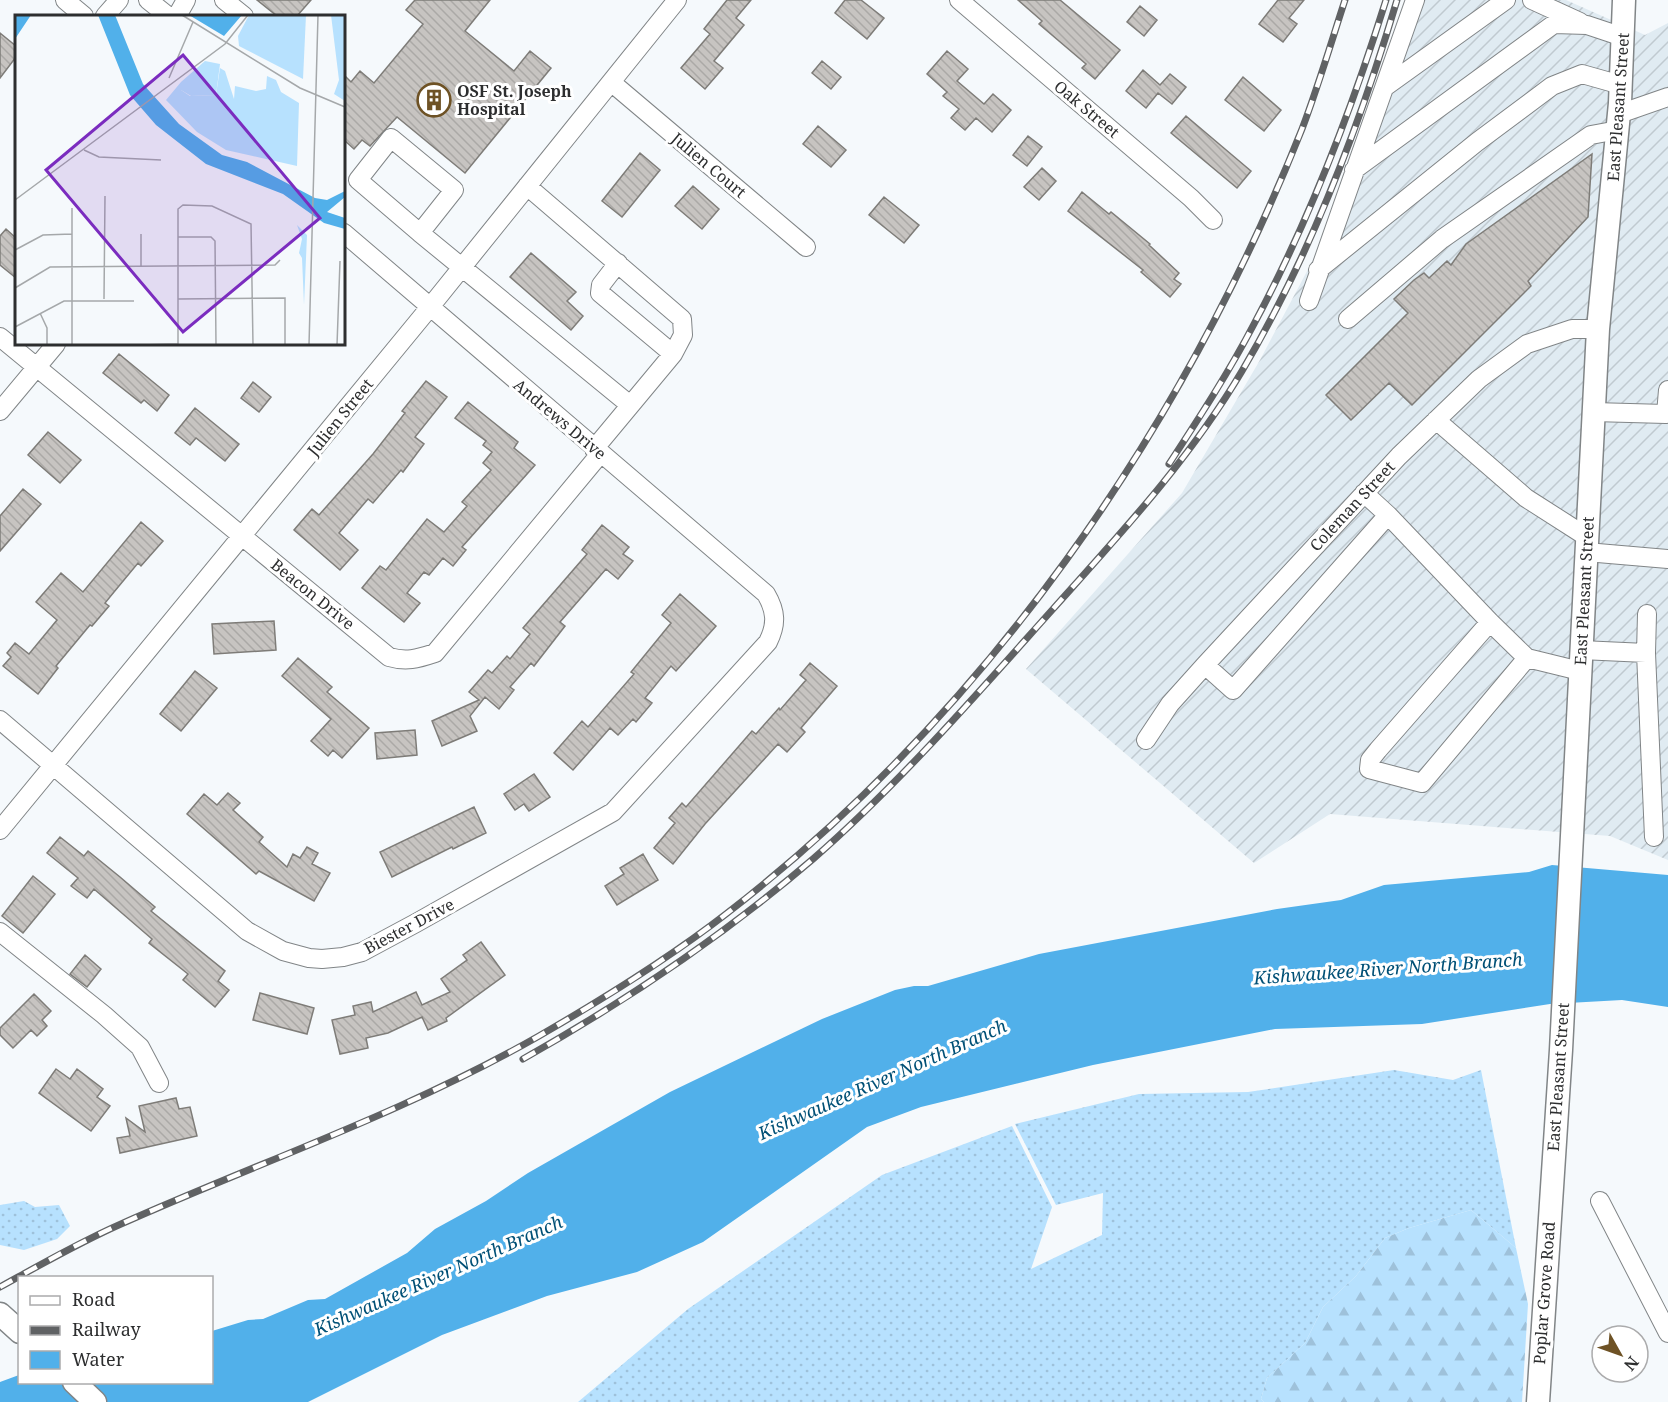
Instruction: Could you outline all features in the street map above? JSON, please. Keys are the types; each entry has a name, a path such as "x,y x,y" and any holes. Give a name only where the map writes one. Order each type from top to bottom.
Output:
{"main road":[{"name":"East Pleasant Street","path":"1551,1184 1561,1050 1598,329 1621,85 1624,0"},
{"name":"Poplar Grove Road","path":"1538,1402 1551,1184"},
{"path":"75,1384 95,1402"}],"street":[{"path":"64,0 83,15"},
{"path":"106,15 119,0"},
{"path":"148,0 167,15"},
{"path":"178,15 186,0"},
{"path":"224,0 243,15"},
{"name":"Julien Street","path":"0,830 430,308 677,0"},
{"name":"Oak Street","path":"958,0 1213,220"},
{"path":"1309,301 1318,270 1415,0"},
{"path":"1385,87 1506,0"},
{"path":"1532,0 1587,25 1623,37"},
{"path":"1354,170 1554,24 1587,25"},
{"path":"1318,270 1477,142 1552,86 1582,74 1621,85"},
{"name":"Julien Court","path":"611,82 806,247"},
{"path":"1348,320 1442,239 1582,141 1668,97"},
{"path":"420,233 454,190 391,138 358,180 420,233 630,405"},
{"path":"527,186 618,263 682,319 683,335 674,354 600,293 600,285 618,263"},
{"name":"Andrews Drive","path":"345,234 597,451 725,557 766,594 773,607"},
{"name":"Coleman Street","path":"1146,740 1170,704 1205,665 1399,456 1479,379 1527,344 1572,329 1598,329"},
{"name":"Beacon Drive","path":"0,337 389,657 402,661 435,653 597,451 630,405 674,354"},
{"path":"0,411 55,345"},
{"path":"1593,412 1666,414 1668,390"},
{"path":"1436,420 1526,498 1586,544 1668,559"},
{"path":"1364,493 1527,657 1580,661 1646,653"},
{"path":"1205,665 1233,690 1388,515"},
{"name":"Biester Drive","path":"0,720 247,931 283,951 309,958 342,957 362,952 407,928 613,812 768,642 774,630 773,607"},
{"path":"1647,614 1646,653 1654,837"},
{"path":"1490,622 1378,750 1370,760 1369,769 1422,783 1527,657"},
{"path":"0,932 104,1015 140,1047 159,1083"},
{"path":"1600,1201 1668,1333"}],"shaded area":[{"path":"1405,0 1566,0 1645,35 1668,23 1668,860 1610,836 1330,814 1254,863 1026,669 1182,493 1260,360 1314,258 1378,86"}],"green space":[{"path":"1394,1070 1453,1080 1481,1070 1516,1248 1471,1210 1409,1228 1385,1238 1356,1276 1323,1307 1305,1343 1267,1378 1261,1399 1264,1402 578,1402 688,1309 882,1175 1012,1126 1052,1207 1031,1269 1102,1235 1103,1193 1056,1205 1015,1124 1139,1094 1248,1092"},
{"path":"24,1201 35,1207 59,1205 70,1226 57,1239 24,1250 0,1245 0,1205"},
{"path":"1471,1210 1516,1248 1528,1304 1522,1402 1264,1402 1261,1399 1267,1378 1305,1343 1323,1307 1356,1276 1385,1238 1409,1228"}],"water":[{"name":"Kishwaukee River North Branch","path":"1552,865 1668,875 1668,1007 1622,1000 1550,1004 1422,1024 1275,1029 1093,1065 921,1107 867,1127 703,1242 637,1272 547,1296 442,1335 308,1402 0,1402 0,1382 18,1375 18,1384 213,1384 213,1331 248,1320 263,1319 308,1300 325,1299 407,1253 435,1229 486,1201 528,1173 670,1092 822,1019 895,990 928,986 1039,954 1277,909 1341,900 1384,885 1529,872"}],"building":[{"path":"257,0 311,0 298,15 276,15"},
{"name":"OSF St. Joseph Hospital","path":"415,0 490,0 465,31 514,71 530,51 551,68 465,173 397,117 370,146 362,140 354,149 345,141 345,76 351,82 360,71 374,83 423,24 406,10"},
{"path":"727,0 751,0 736,18 744,25 714,61 723,68 705,89 681,68 710,34 704,29"},
{"path":"845,0 861,0 884,18 867,39 835,13"},
{"path":"1018,0 1060,0 1120,50 1095,79 1082,68 1086,64 1039,24 1042,21"},
{"path":"1278,0 1304,0 1289,18 1297,24 1283,42 1259,24"},
{"path":"1140,6 1157,20 1144,36 1127,22"},
{"path":"0,33 15,45 15,58 0,78"},
{"path":"947,51 968,69 957,81 984,104 993,94 1011,110 992,132 976,118 965,130 951,118 959,109 943,96 947,92 927,74"},
{"path":"822,61 841,77 831,89 812,73"},
{"path":"1143,70 1160,85 1170,74 1186,87 1172,104 1158,93 1146,108 1126,91"},
{"path":"1243,77 1281,110 1264,131 1225,100"},
{"path":"1186,116 1251,171 1237,188 1171,133"},
{"path":"818,126 846,150 831,167 803,144"},
{"path":"1028,136 1042,147 1027,166 1013,155"},
{"path":"640,153 660,170 622,217 602,201"},
{"path":"1592,154 1588,217 1528,281 1531,286 1412,405 1389,383 1351,420 1326,395 1408,313 1394,299 1414,280 1424,273 1429,278 1447,261 1451,265 1466,244"},
{"path":"1042,168 1056,181 1039,200 1024,187"},
{"path":"693,186 719,209 702,229 675,206"},
{"path":"1082,192 1150,244 1179,273 1174,279 1181,284 1170,297 1141,272 1143,270 1068,211"},
{"path":"884,197 919,225 904,243 869,215"},
{"path":"6,229 15,237 15,277 0,265 0,236"},
{"path":"531,253 576,292 567,301 583,316 571,330 510,277"},
{"path":"119,354 169,395 157,411 144,400 141,403 103,373"},
{"path":"426,381 447,397 415,437 424,444 403,472 401,470 373,503 368,499 339,533 358,550 340,570 294,530 312,509 319,515 373,454 405,413 402,411"},
{"path":"253,382 271,397 259,412 241,398"},
{"path":"468,402 518,442 514,448 535,465 462,547 466,550 453,566 443,558 429,575 424,572 407,593 420,603 404,622 362,588 380,566 386,570 427,519 444,532 467,506 462,502 491,470 483,463 492,452 483,445 486,441 455,418"},
{"path":"195,408 239,444 225,461 196,438 190,445 175,433"},
{"path":"48,432 81,460 60,483 28,455"},
{"path":"23,489 41,504 0,551 0,516"},
{"path":"141,522 163,541 141,566 138,563 105,603 109,606 56,666 58,668 38,694 3,666 11,657 7,653 15,643 29,654 57,620 36,602 61,573 83,592"},
{"path":"602,525 629,547 623,554 633,561 618,579 606,569 560,622 565,626 534,666 531,663 510,687 514,690 499,709 485,697 470,716 477,731 442,746 432,721 479,700 469,692 488,670 492,673 507,656 510,659 530,634 523,628 587,554 582,550"},
{"path":"680,594 716,626 676,671 671,666 645,698 652,703 636,722 633,719 618,735 610,728 573,770 554,753 582,721 588,727 634,674 631,672 671,623 662,615"},
{"path":"274,621 276,650 214,654 212,624"},
{"path":"298,658 332,687 327,692 369,728 342,758 333,750 328,756 311,741 331,719 282,676"},
{"path":"810,663 837,686 801,728 805,732 787,752 778,744 705,824 673,864 654,848 675,823 669,818 682,803 686,807 752,731 756,734 779,708 780,710 806,680 800,675"},
{"path":"195,671 217,688 181,731 160,714"},
{"path":"415,730 417,755 377,759 375,733"},
{"path":"534,774 550,797 529,811 524,804 515,810 504,794"},
{"path":"228,793 240,803 233,810 263,837 259,842 287,867 293,854 300,858 307,847 318,853 312,864 330,873 314,901 259,871 256,874 187,814 204,794 217,805"},
{"path":"474,807 486,833 392,877 380,852"},
{"path":"60,837 84,856 88,851 155,907 151,911 225,971 218,981 229,990 215,1007 183,980 188,974 149,943 152,939 94,889 87,898 71,886 78,878 47,853"},
{"path":"643,854 658,880 617,905 605,886 624,874 620,868"},
{"path":"33,876 55,894 23,933 2,916"},
{"path":"481,942 505,975 446,1018 447,1021 428,1030 422,1017 388,1033 366,1038 368,1048 340,1054 332,1020 355,1015 353,1006 371,1002 373,1012 416,992 422,1005 450,992 441,979 467,960 463,955"},
{"path":"85,955 101,969 87,987 70,974"},
{"path":"260,993 314,1008 307,1034 253,1020"},
{"path":"34,994 51,1011 42,1020 47,1026 37,1036 31,1030 13,1048 0,1035 0,1028"},
{"path":"56,1069 70,1079 77,1069 103,1089 97,1097 110,1106 91,1131 39,1093"},
{"path":"176,1098 179,1109 190,1107 197,1136 120,1153 117,1138 130,1136 126,1118 145,1132 139,1106"}],"railway":[{"path":"20,1276 106,1231 437,1089 539,1036 611,993 681,947 726,914 820,835 909,749 991,657 1066,560 1135,458 1198,352 1253,242 1302,129 1345,0"},
{"path":"1169,464 1234,360 1293,246 1328,165 1386,0"},
{"path":"523,1059 599,1014 673,966 744,915 813,859 937,738 1154,494 1222,403 1290,283 1349,143 1397,0"},
{"path":"0,1287 18,1277"}],"place":[{"name":"OSF St. Joseph Hospital","path":"434,100"}]}
